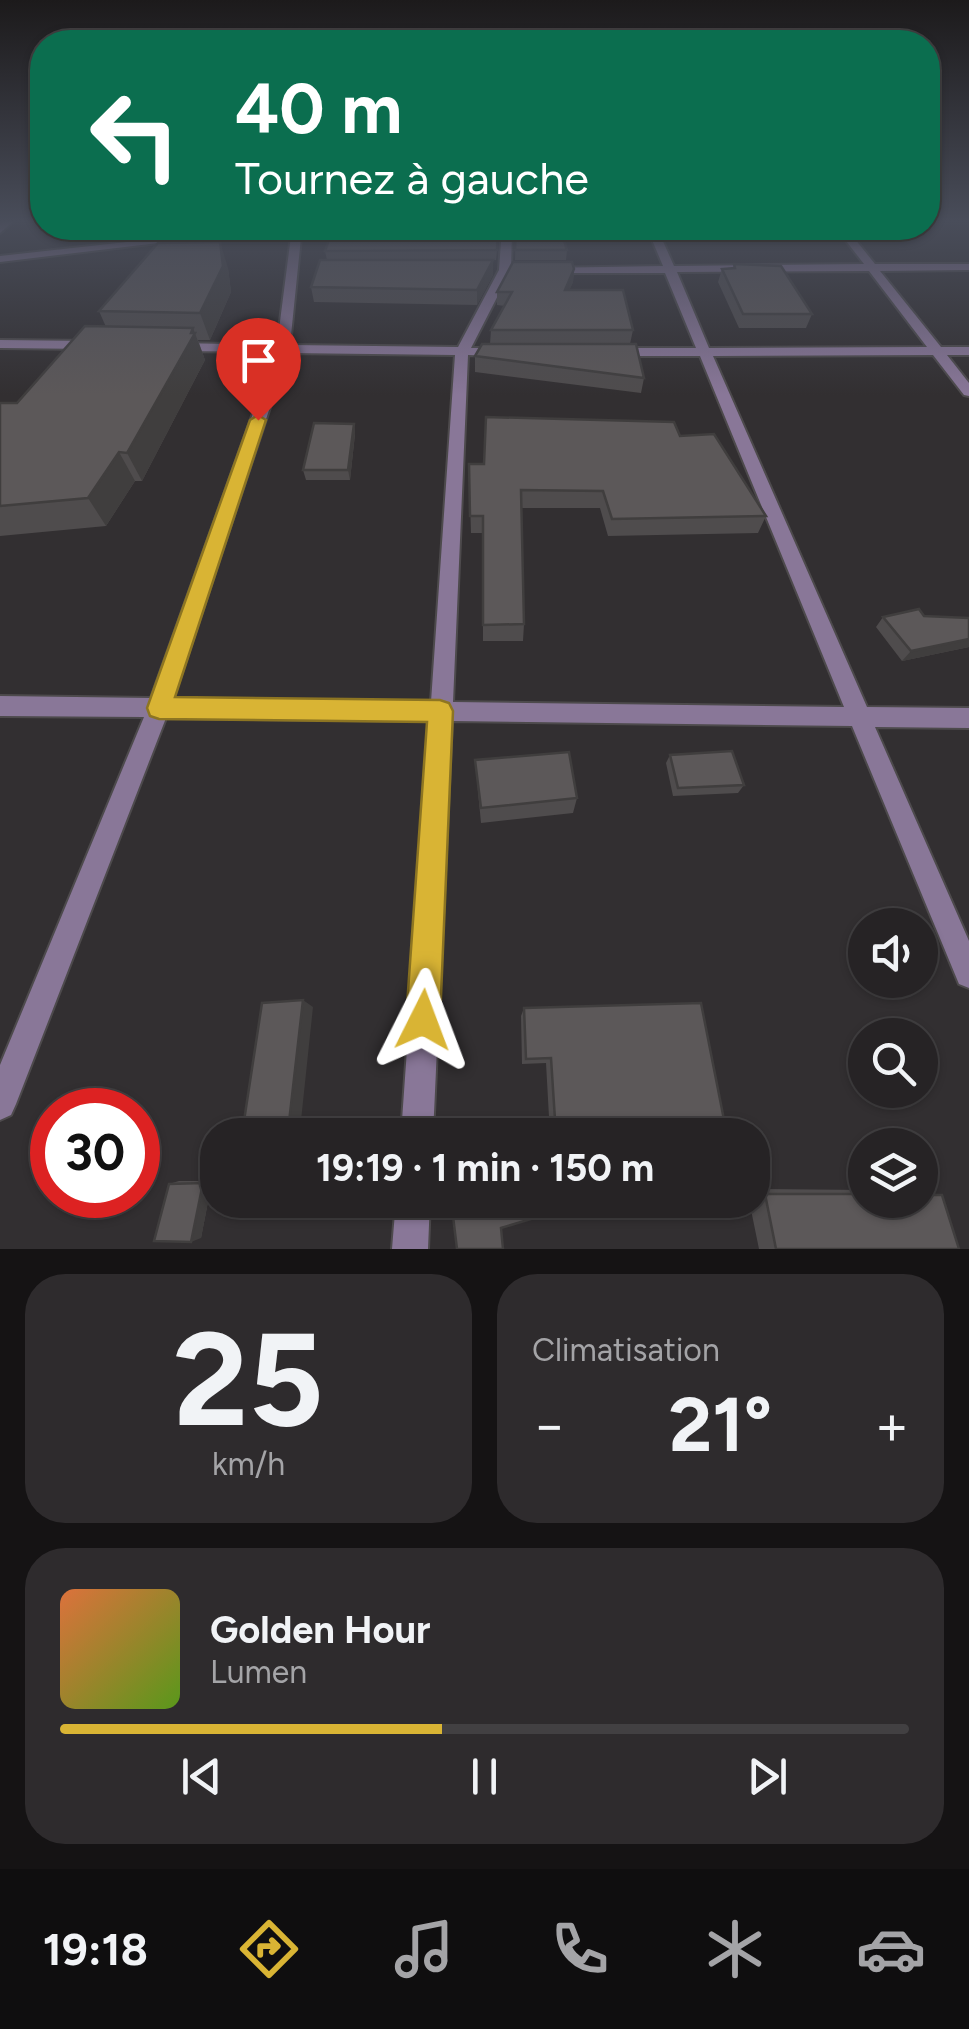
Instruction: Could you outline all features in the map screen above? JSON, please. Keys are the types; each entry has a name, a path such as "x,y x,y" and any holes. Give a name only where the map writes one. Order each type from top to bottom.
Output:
{"street":[{"path":"0,1104 159,708 283,348 300,278"},
{"path":"417,1118 462,352 492,278"},
{"path":"675,278 969,974"},
{"path":"880,278 969,392"},
{"path":"0,344 113,346"},
{"path":"151,346 518,352"},
{"path":"594,352 969,351"},
{"path":"0,706 969,718"},
{"path":"410,1249 412,1218"}],"building":[{"path":"127,278 217,278 200,313 99,311"},
{"path":"314,278 483,278 477,290 311,287"},
{"path":"504,278 570,278 565,290 623,290 633,330 491,330 512,292 497,292"},
{"path":"726,278 789,278 812,314 743,314"},
{"path":"85,326 193,328 191,333 195,333 127,453 119,452 88,498 0,506 0,403 17,403"},
{"path":"482,344 636,344 644,378 475,356"},
{"path":"486,417 674,422 680,436 714,434 766,516 612,519 603,491 521,490 524,624 483,625 483,516 470,516 469,464 484,464"},
{"path":"314,423 354,424 348,470 303,470"},
{"path":"919,609 924,616 969,618 969,639 911,651 883,617"},
{"path":"732,751 744,785 678,788 670,755"},
{"path":"569,752 577,798 481,808 475,760"},
{"path":"303,1000 289,1118 244,1118 262,1003"},
{"path":"701,1003 724,1118 555,1118 551,1058 526,1059 524,1008"},
{"path":"200,1183 191,1242 154,1241 169,1184"},
{"path":"770,1194 848,1194 848,1218 938,1218 938,1195 942,1195 959,1249 776,1249"},
{"path":"453,1218 535,1218 501,1228 503,1249 457,1249"}],"route":[{"path":"258,420 159,708 440,711 423,1020"}]}
